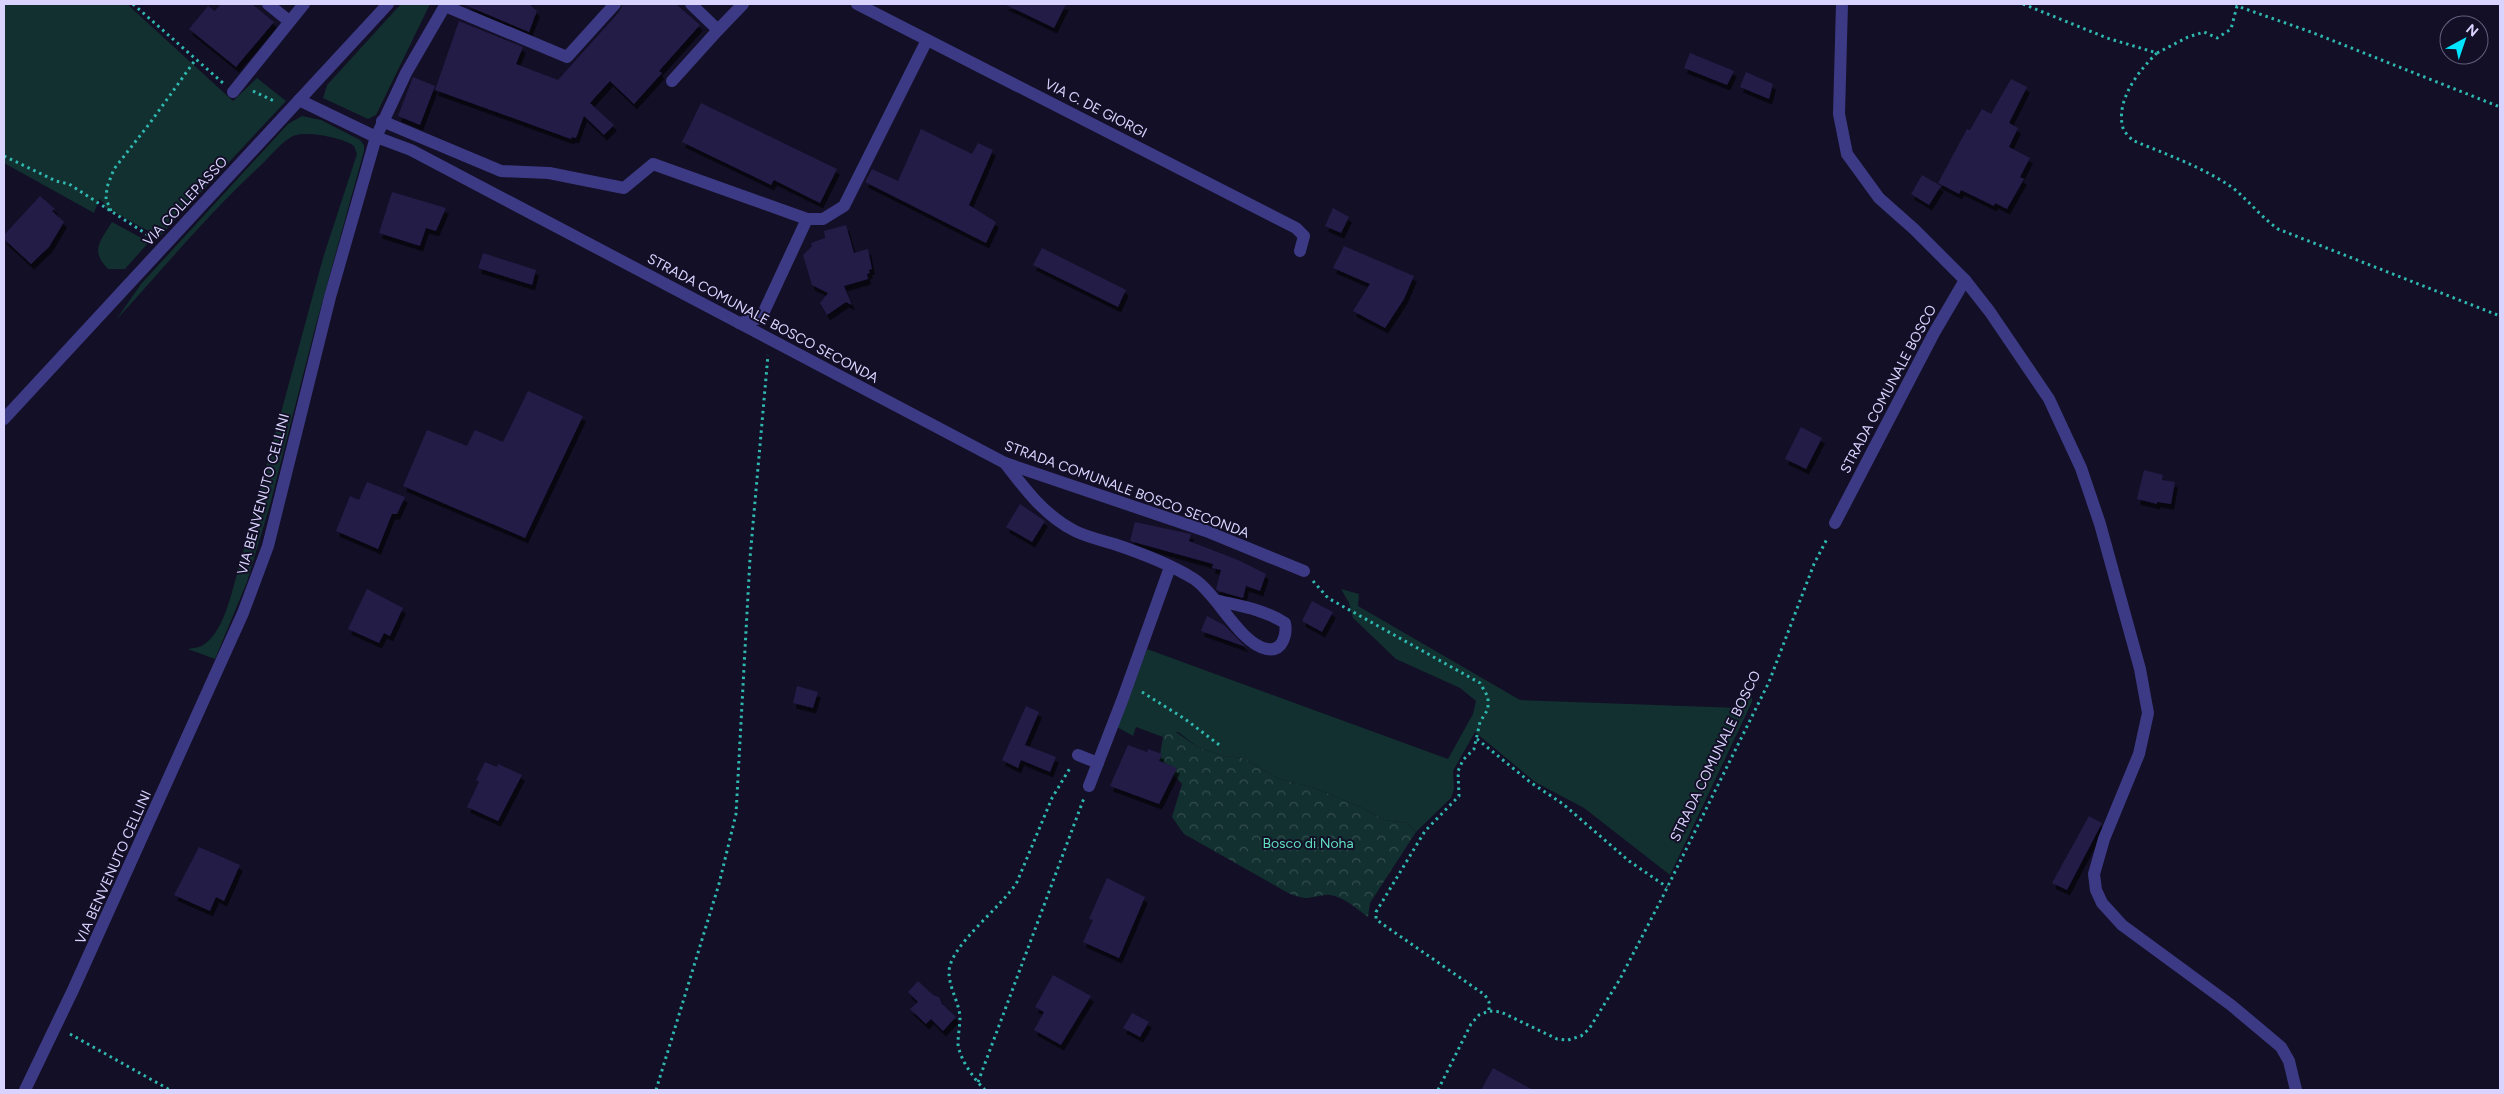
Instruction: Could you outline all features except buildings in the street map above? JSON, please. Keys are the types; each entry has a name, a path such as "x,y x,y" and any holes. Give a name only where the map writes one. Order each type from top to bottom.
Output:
{"street":[{"path":"268,4 289,21"},
{"path":"233,92 304,4"},
{"name":"VIA COLLEPASSO","path":"4,419 388,4"},
{"path":"445,5 567,57 615,4"},
{"path":"690,4 718,30"},
{"path":"672,81 743,4"},
{"name":"VIA C. DE GIORGI","path":"857,4 1296,228 1304,236 1300,251"},
{"path":"1842,4 1839,114 1847,154 1879,198 1914,229 1965,280 1990,312 2049,399 2069,440 2100,524 2140,669 2148,713 2139,754 2104,839 2096,866 2094,874 2096,890 2102,903 2122,925 2230,1005 2281,1047 2289,1061 2296,1090"},
{"name":"VIA BENVENUTO CELLINI","path":"25,1090 244,613 260,571 330,297 376,137 406,72 445,5"},
{"path":"382,121 501,171 549,173 624,188 653,164 807,219 823,219 844,206 927,40"},
{"name":"STRADA COMUNALE BOSCO SECONDA","path":"299,100 376,137 412,150 1005,463 1206,531 1304,571"},
{"path":"739,323 761,318 807,219"},
{"name":"STRADA COMUNALE BOSCO","path":"1835,523 1934,333 1965,280"},
{"path":"1005,463 1024,487 1058,521 1075,532 1133,550 1194,579 1242,632 1254,642 1267,649 1275,648 1282,643 1287,634 1285,623 1275,616 1251,608 1215,600"},
{"path":"1088,786 1128,684 1170,567"},
{"path":"1078,755 1098,763"}],"path":[{"path":"134,4 233,92 251,90 281,104 299,100"},
{"path":"2023,4 2107,38 2157,53"},
{"path":"2500,107 2238,6 2231,30 2217,38 2204,32 2188,37 2157,53 2142,67 2128,91 2121,116 2123,130 2132,140 2221,180 2235,190 2262,218 2278,229 2500,316"},
{"path":"111,212 106,199 107,187 114,169 166,102 196,59"},
{"path":"4,156 56,181 69,184 111,212 166,244"},
{"path":"656,1090 719,884 736,814 750,558 769,339"},
{"name":"STRADA COMUNALE BOSCO","path":"1489,1011 1501,1012 1557,1039 1568,1040 1581,1036 1589,1029 1601,1011 1667,888 1769,682 1814,564 1835,523"},
{"path":"1304,571 1328,598 1480,683 1488,697 1488,709 1480,722 1474,749 1463,760 1458,771 1458,796 1425,831 1376,912 1376,919 1485,995 1489,1002 1489,1011 1479,1015 1472,1024 1438,1090"},
{"path":"1128,684 1185,719 1222,747"},
{"path":"1477,739 1530,782 1564,804 1629,860 1667,888"},
{"path":"985,1090 962,1056 958,1045 960,1014 950,982 951,959 967,938 1005,899 1017,882 1052,798 1078,755"},
{"path":"978,1082 1088,786"},
{"path":"56,1026 170,1090"}],"green space":[{"path":"4,4 127,4 233,101 257,78 286,101 161,235 155,234 105,208 104,203 99,199 94,213 4,163"},
{"path":"401,4 430,4 376,115 368,119 323,98 327,85"},
{"path":"302,116 321,120 360,140 364,145 364,151 314,332 270,505 247,582 215,659 188,649 198,647 213,637 227,610 323,258 357,154 354,146 342,140 315,134 293,136 240,185 116,320 141,284 288,124"},
{"path":"112,222 149,242 125,269 108,269 99,256 99,246"},
{"path":"1341,589 1359,594 1358,606 1520,700 1739,708 1744,696 1752,697 1752,702 1670,875 1584,808 1535,782 1475,732 1453,771 1454,789 1451,798 1416,832 1407,823 1384,820 1361,807 1314,788 1279,779 1243,758 1224,756 1199,748 1178,732 1164,732 1163,737 1136,727 1133,736 1117,727 1147,649 1448,759 1473,714 1476,701 1460,688 1396,659 1353,618 1349,603"},
{"name":"Bosco di Noha","path":"1170,728 1199,748 1224,756 1243,758 1279,779 1314,788 1361,807 1384,820 1407,823 1416,832 1370,903 1368,917 1348,902 1336,896 1325,895 1305,898 1290,894 1184,834 1172,817 1182,784 1174,775 1176,768 1159,761 1164,732"}]}
